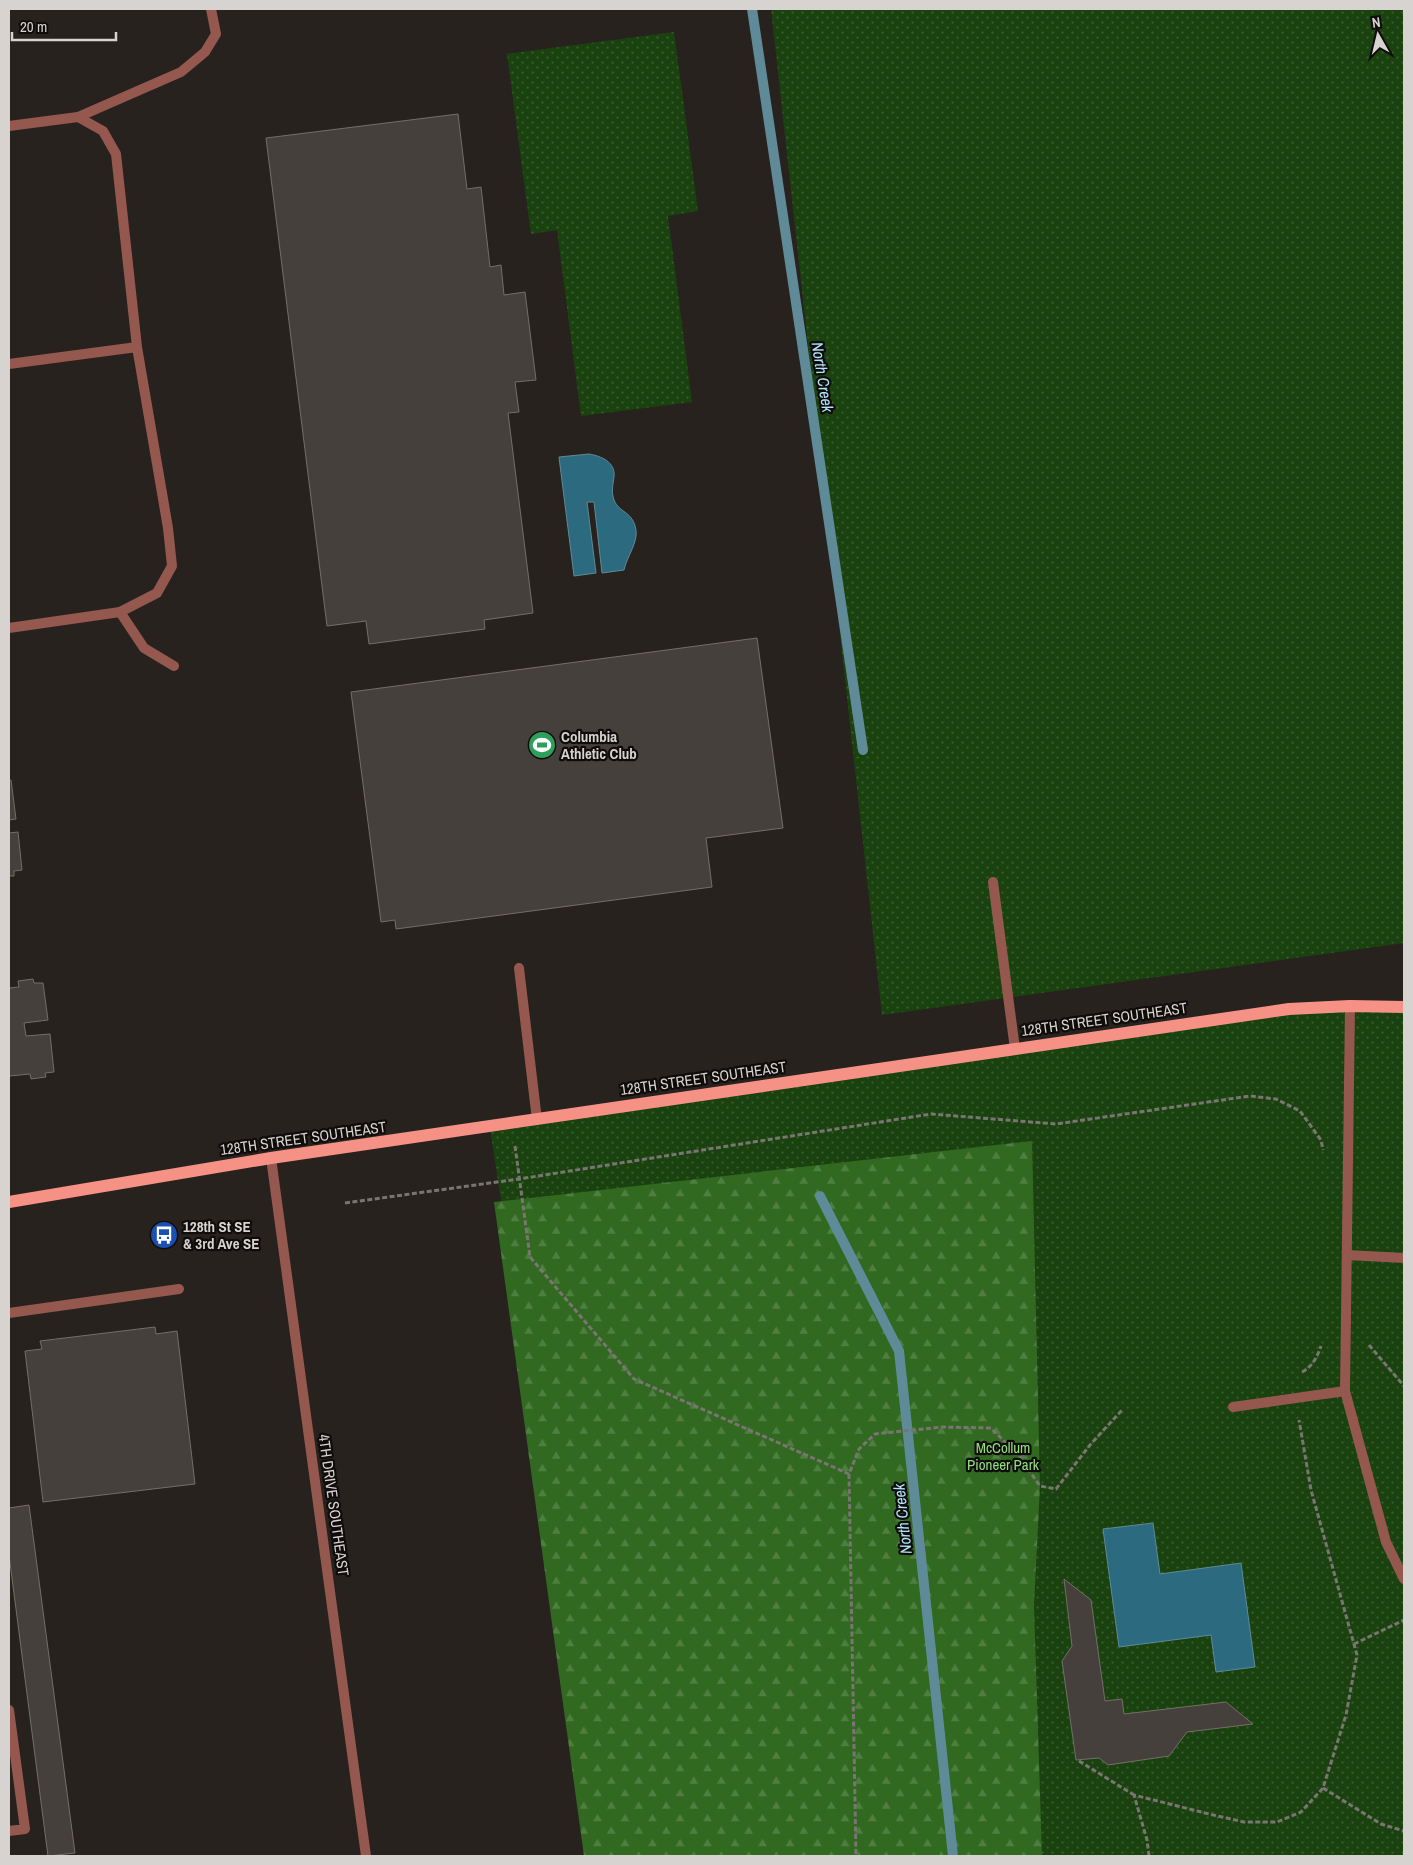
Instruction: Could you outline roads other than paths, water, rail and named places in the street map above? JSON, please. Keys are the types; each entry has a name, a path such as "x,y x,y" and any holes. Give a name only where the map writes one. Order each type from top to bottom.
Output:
{"main road":[{"name":"128TH STREET SOUTHEAST","path":"9,1202 272,1158 1289,1009 1350,1006 1404,1007"}],"street":[{"path":"9,126 78,117 181,72 205,52 216,34 211,9"},
{"path":"9,628 120,612 157,593 172,566 168,528 137,347 116,154 104,131 78,117"},
{"path":"9,364 137,347"},
{"path":"120,612 144,648 174,666"},
{"path":"993,882 1015,1048"},
{"path":"519,968 537,1120"},
{"path":"1350,1006 1345,1392 1386,1542 1404,1578"},
{"name":"4TH DRIVE SOUTHEAST","path":"272,1158 366,1856"},
{"path":"1347,1255 1404,1258"},
{"path":"9,1313 179,1289"},
{"path":"1232,1407 1345,1392"},
{"path":"9,1710 25,1829 9,1832"}],"water":[{"path":"589,454 603,458 613,467 612,491 614,500 619,508 632,519 636,535 624,570 602,573 594,502 587,502 596,573 574,576 559,457"},
{"path":"1153,1523 1160,1574 1241,1563 1255,1667 1216,1672 1211,1635 1119,1647 1103,1529"}],"waterway":[{"name":"North Creek","path":"752,9 863,750"},
{"name":"North Creek","path":"820,1196 899,1351 953,1856"}],"place":[{"name":"Columbia Athletic Club","path":"542,745"},
{"name":"128th St SE & 3rd Ave SE","path":"164,1235"}],"park label":[{"name":"McCollum Pioneer Park","path":"1003,1456"}]}
